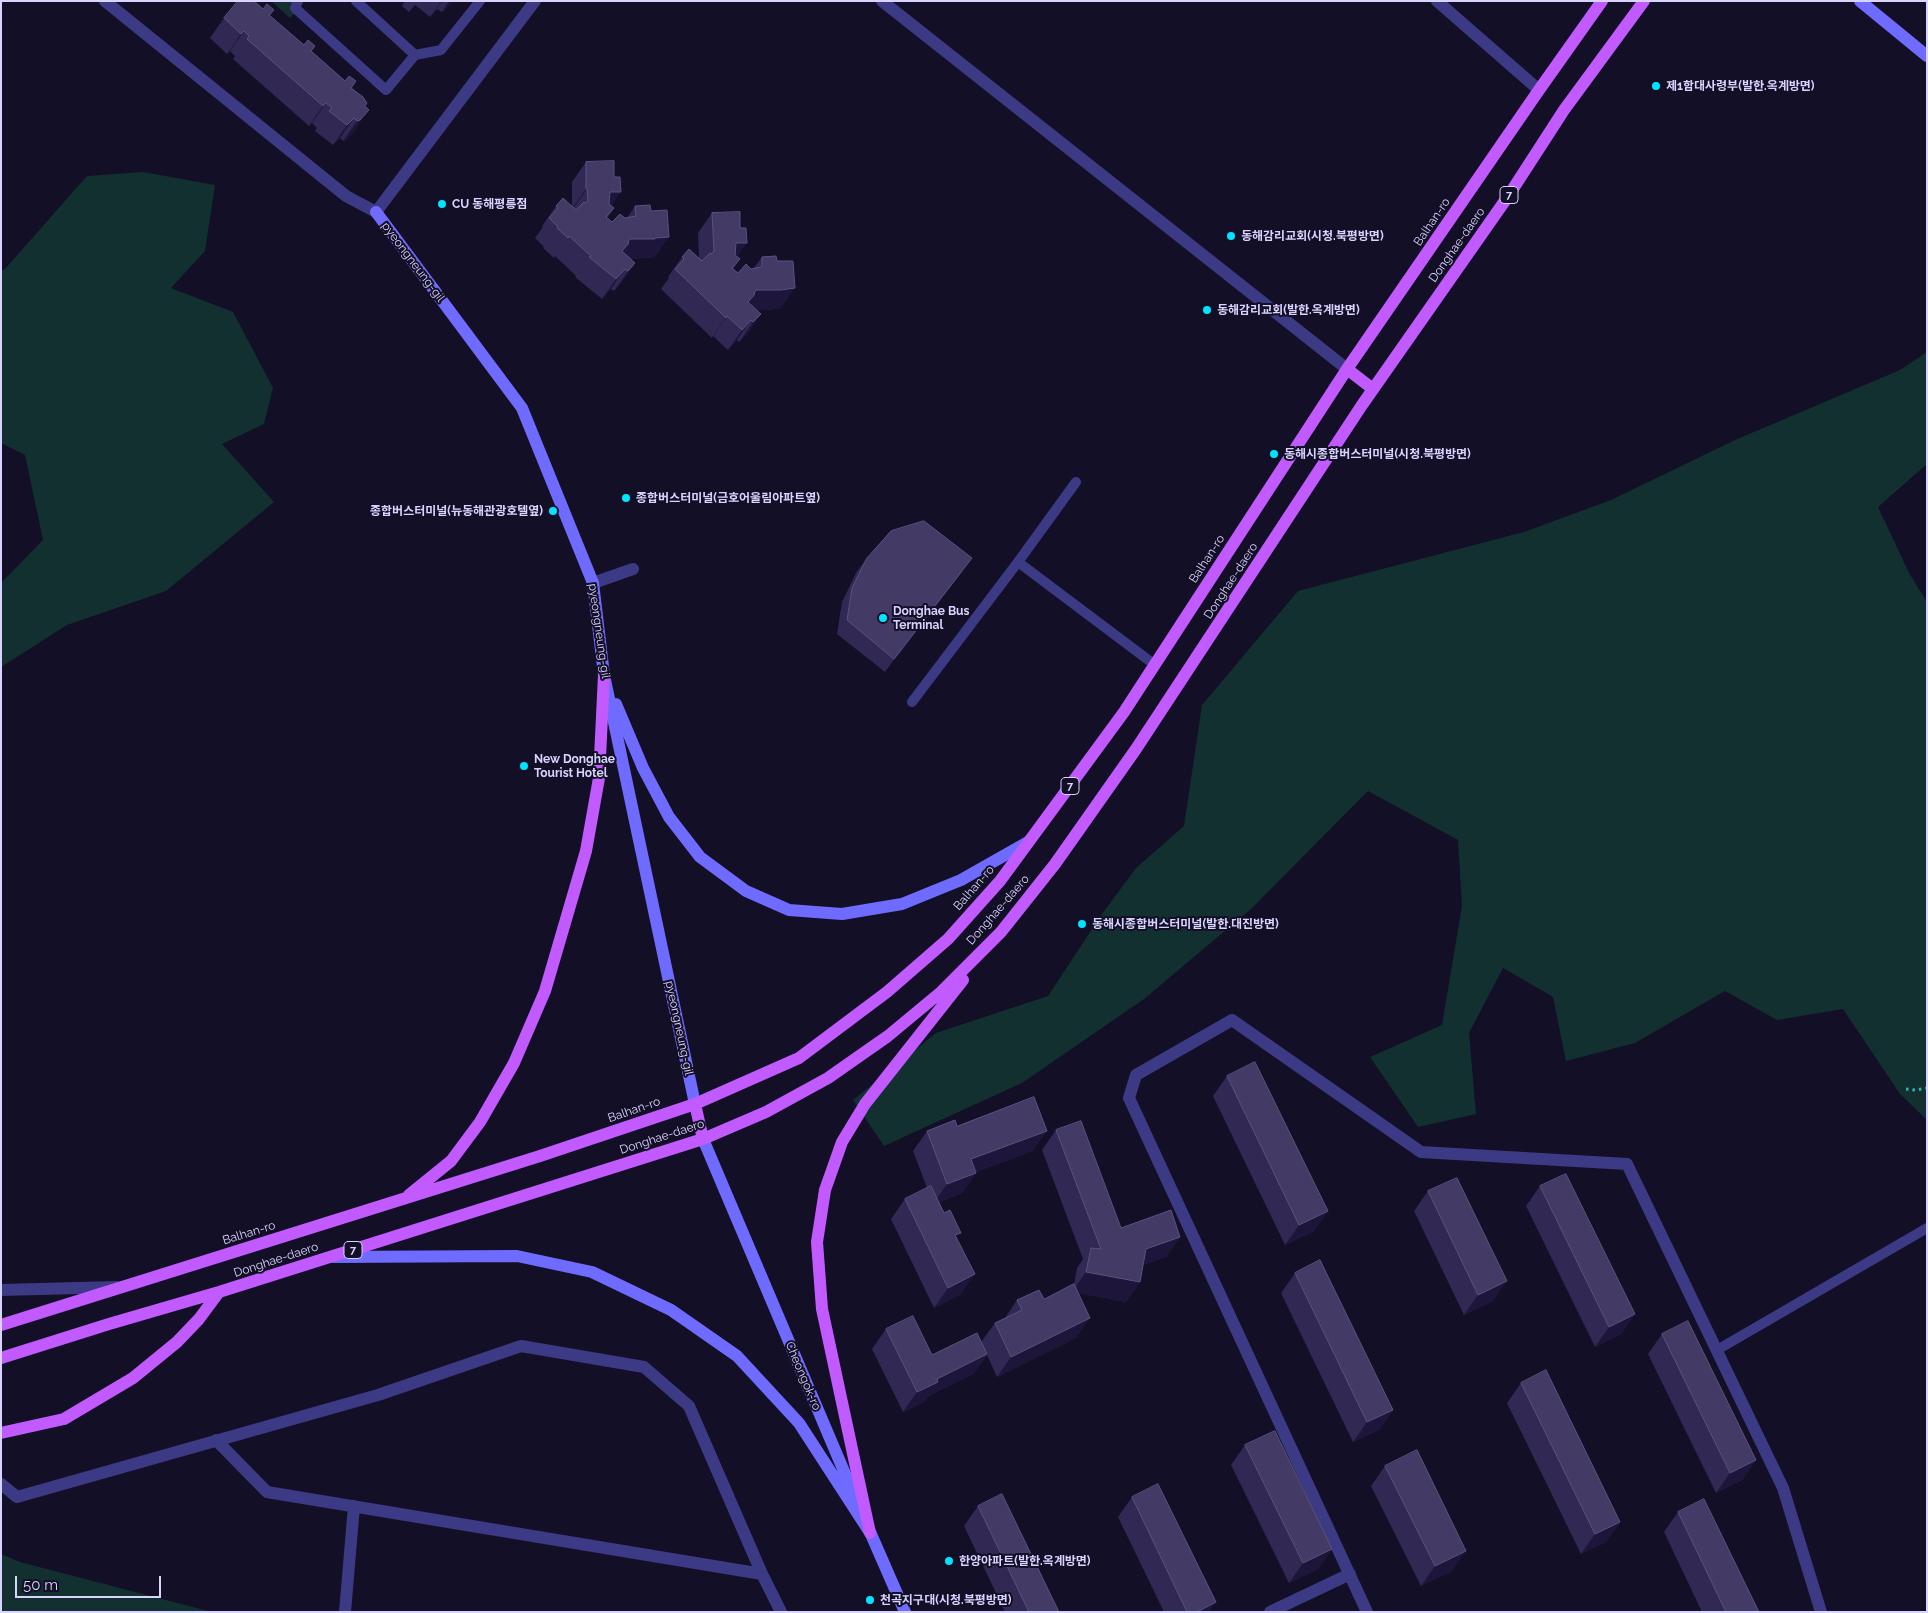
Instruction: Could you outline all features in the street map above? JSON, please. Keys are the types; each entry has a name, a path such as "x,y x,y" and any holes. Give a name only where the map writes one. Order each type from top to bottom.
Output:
{"main road":[{"name":"Balhan-ro","path":"1,1325 549,1154 695,1104 799,1058 887,992 948,939 1000,881 1124,712 1347,369 1602,1"},
{"name":"Donghae-daero","path":"1,1358 332,1257 703,1139 766,1112 828,1078 888,1036 941,992 1001,932 1055,864 1136,749 1373,389 1509,194 1564,110 1644,1"},
{"path":"1347,369 1373,389"},
{"path":"403,1199 451,1162 480,1122 514,1063 545,991 588,842 599,778 604,675"},
{"path":"870,1533 822,1309 817,1242 825,1190 842,1142 865,1104 1001,932"},
{"path":"695,1104 703,1139"},
{"path":"1,1434 64,1420 133,1378 177,1342 199,1319 219,1292"}],"street":[{"name":"pyeongneung-gil","path":"105,1 346,196 376,212 522,408 593,583 604,675 695,1104"},
{"name":"pyeongneung-gil","path":"376,212 535,1"},
{"path":"882,1 1347,369"},
{"path":"1437,1 1539,90"},
{"path":"1860,1 1927,56"},
{"path":"593,583 633,568"},
{"path":"604,675 643,768 669,817 700,857 746,891 789,910 842,914 902,904 961,880 1028,842"},
{"path":"1367,1612 1129,1098 1136,1075 1232,1020 1421,1152 1627,1164 1783,1488 1821,1612"},
{"name":"Cheongok-ro","path":"703,1139 905,1612"},
{"path":"332,1257 516,1256 592,1272 671,1310 737,1356 799,1422 870,1533"},
{"path":"1,1290 124,1286"},
{"path":"1,1484 17,1497 378,1395 521,1346 644,1366 689,1406 762,1574 782,1612"},
{"path":"216,1440 267,1492 762,1574"},
{"path":"345,1612 354,1506"},
{"path":"1270,1612 1350,1574"}],"lane":[{"path":"298,1 295,8 386,90 415,55 441,50 480,1"},
{"path":"356,1 415,55"},
{"path":"912,702 1076,482"},
{"path":"1018,562 1155,665"},
{"path":"1717,1350 1927,1228"}],"path":[{"path":"1906,1088 1916,1090 1927,1088"}],"green space":[{"path":"271,1 298,1 298,10 290,18"},
{"path":"143,172 215,185 205,251 171,288 233,312 273,388 264,424 222,444 274,502 166,591 67,625 1,667 1,583 43,540 25,455 1,443 1,270 4,270 87,176"},
{"path":"1927,352 1927,464 1878,507 1909,573 1927,602 1927,1120 1900,1094 1843,1009 1777,1020 1725,991 1635,1043 1566,1061 1553,997 1503,968 1469,1033 1476,1114 1418,1127 1370,1057 1442,1025 1462,906 1458,840 1368,791 1251,909 1144,999 1022,1083 884,1146 853,1100 936,1033 1048,996 1102,914 1136,868 1184,826 1202,705 1298,591 1524,532 1611,500 1735,440 1900,370"},
{"path":"1,1554 20,1562 212,1612 1,1612"}],"building":[{"path":"238,1 254,1 263,9 267,4 274,10 269,15 304,45 308,40 315,46 311,51 345,81 349,76 356,81 351,88 363,97 367,103 365,106 369,110 360,120 357,121 354,118 347,125 329,111 332,108 326,103 323,106 247,39 249,36 244,31 241,34 224,18"},
{"path":"614,161 614,177 620,177 621,192 610,192 609,204 614,208 606,217 612,222 620,214 625,218 636,216 635,206 650,205 651,211 667,210 669,237 630,239 622,251 635,263 628,271 625,269 616,279 589,257 591,256 569,236 568,238 557,228 549,218 558,208 556,206 563,198 576,210 584,202 588,201 586,162"},
{"path":"740,212 740,228 746,228 747,243 736,243 735,255 740,259 732,268 738,273 746,264 751,269 762,267 762,257 776,256 777,261 793,261 795,288 756,290 748,302 761,314 753,322 751,320 742,330 727,316 726,318 675,269 684,259 682,257 689,249 702,261 714,251 712,213"},
{"name":"Donghae Bus Terminal","path":"924,521 972,558 894,659 847,620 852,588 867,558 891,531"},
{"path":"1255,1062 1328,1211 1299,1225 1227,1076"},
{"path":"1034,1097 1047,1131 971,1159 976,1173 947,1184 927,1131 955,1120 957,1126"},
{"path":"1081,1121 1121,1228 1171,1210 1180,1237 1146,1249 1140,1282 1086,1272 1091,1248 1101,1249 1056,1130"},
{"path":"1566,1174 1635,1314 1609,1327 1540,1186"},
{"path":"1457,1178 1507,1281 1478,1295 1428,1191"},
{"path":"931,1186 944,1213 950,1210 961,1233 955,1235 975,1274 948,1288 905,1199"},
{"path":"1320,1260 1393,1410 1367,1422 1295,1273"},
{"path":"1074,1284 1090,1318 1011,1357 995,1323 1022,1310 1017,1300 1039,1290 1044,1299"},
{"path":"913,1316 932,1355 977,1333 987,1354 937,1379 938,1382 917,1392 886,1329"},
{"path":"1688,1321 1756,1460 1730,1473 1662,1334"},
{"path":"1546,1370 1620,1522 1595,1534 1521,1383"},
{"path":"1275,1431 1332,1549 1303,1563 1245,1445"},
{"path":"1417,1450 1466,1551 1435,1566 1385,1466"},
{"path":"1158,1484 1216,1602 1197,1612 1187,1612 1132,1497"},
{"path":"1002,1494 1059,1612 1029,1612 978,1506"},
{"path":"1704,1499 1759,1612 1726,1612 1678,1512"}],"place":[{"name":"제1함대사령부(발한.옥계방면)","path":"1656,86"},
{"name":"CU 동해평릉점","path":"442,204"},
{"name":"동해감리교회(시청.북평방면)","path":"1231,236"},
{"name":"동해감리교회(발한.옥계방면)","path":"1207,310"},
{"name":"동해시종합버스터미널(시청.북평방면)","path":"1274,454"},
{"name":"종합버스터미널(금호어울림아파트옆)","path":"626,498"},
{"name":"종합버스터미널(뉴동해관광호텔옆)","path":"553,511"},
{"name":"Donghae Bus Terminal","path":"883,618"},
{"name":"New Donghae Tourist Hotel","path":"524,766"},
{"name":"동해시종합버스터미널(발한.대진방면)","path":"1082,924"},
{"name":"한양아파트(발한.옥계방면)","path":"949,1561"},
{"name":"천곡지구대(시청.북평방면)","path":"870,1600"}]}
